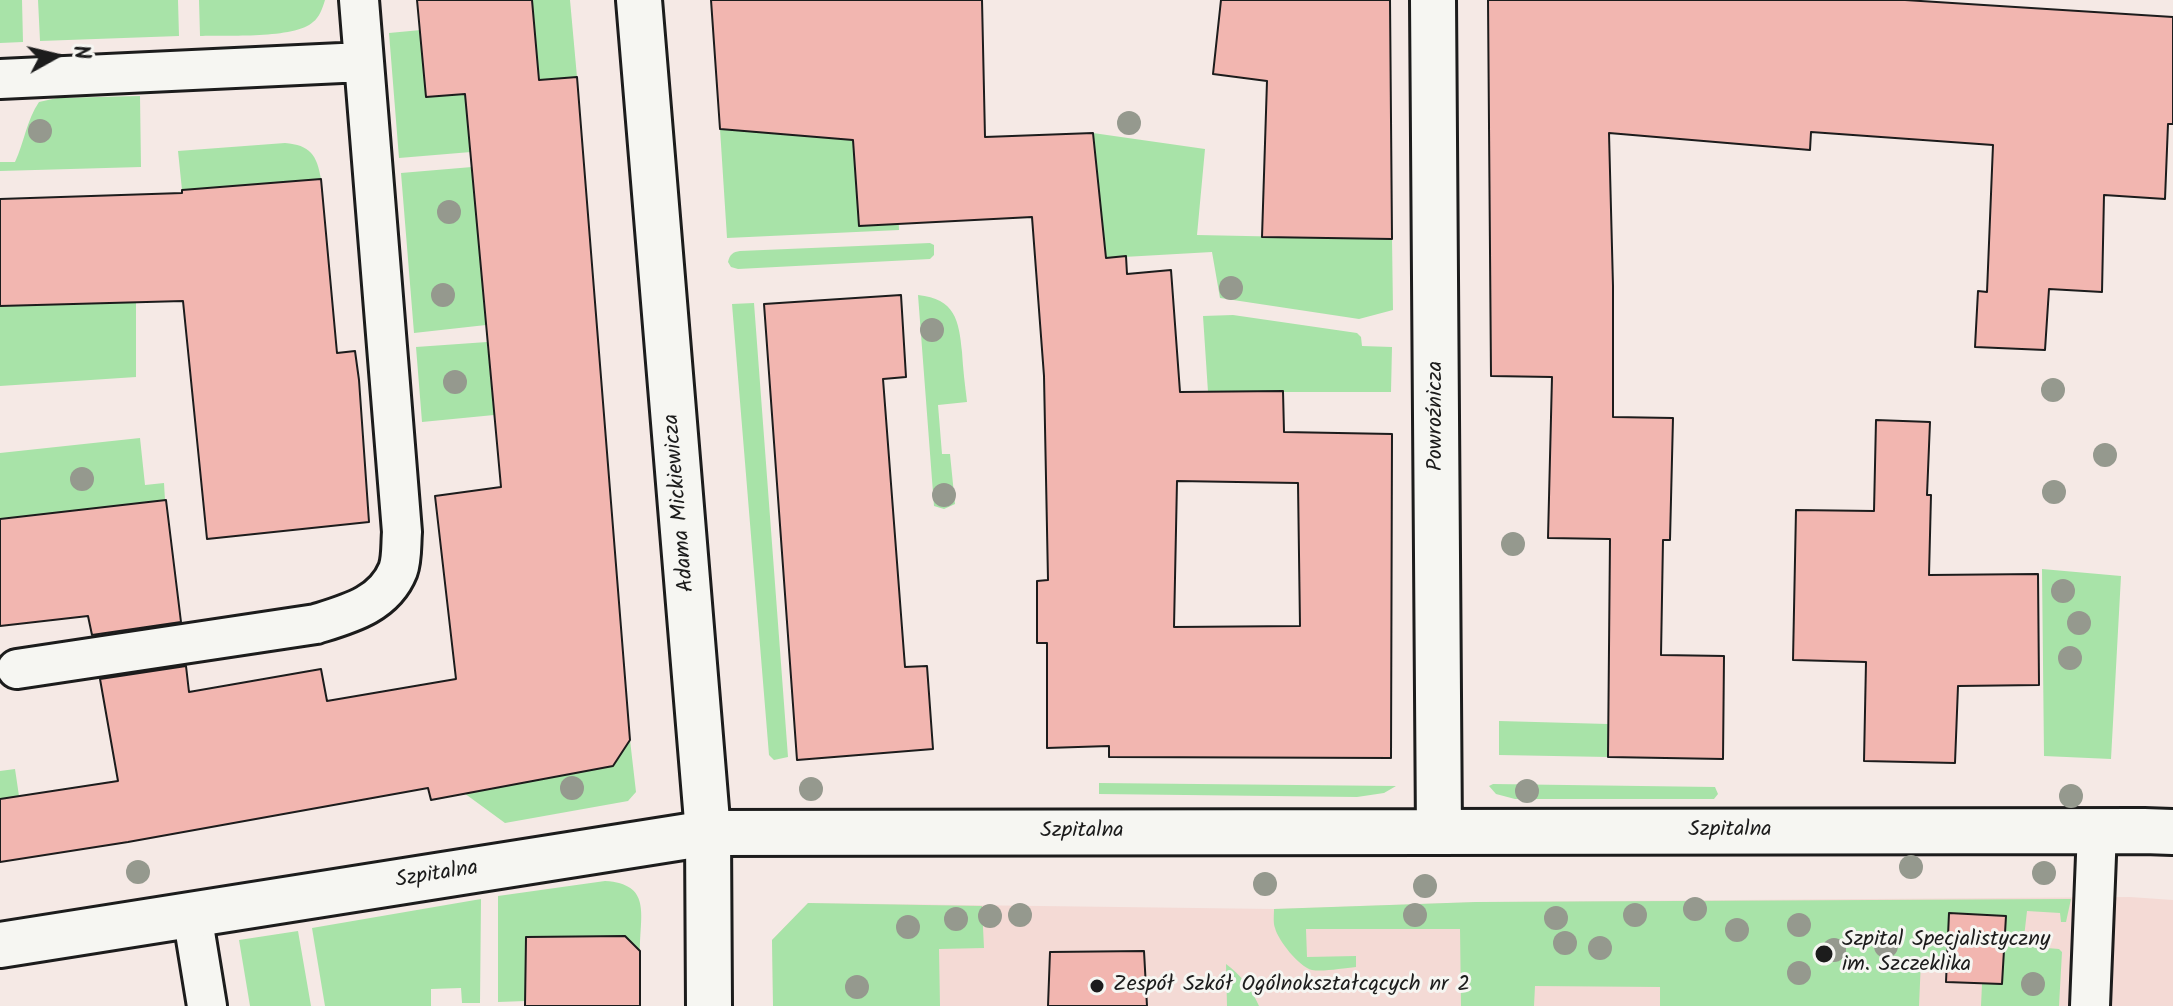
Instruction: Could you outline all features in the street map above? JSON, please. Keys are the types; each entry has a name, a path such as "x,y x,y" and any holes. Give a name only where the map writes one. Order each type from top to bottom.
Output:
{"street":[{"name":"Adama Mickiewicza","path":"639,0 708,833 709,1006"},
{"name":"Powroźnicza","path":"1433,0 1439,832"},
{"name":"Szpitalna","path":"0,945 708,833 2173,832"}],"lane":[{"path":"17,669 316,624 360,610 383,594 399,569 402,532 359,0"},
{"path":"0,79 363,62"},
{"path":"2090,1006 2097,831"},
{"path":"192,914 207,1006"}],"shaded area":[{"path":"2130,897 2173,900 2173,1006 773,1006 772,940 808,903 1274,909 1476,902"}],"green space":[{"path":"0,0 22,0 23,42 0,43"},
{"path":"38,0 178,0 179,36 40,41"},
{"path":"199,0 325,0 315,20 291,31 200,36"},
{"path":"532,0 570,0 577,77 539,80"},
{"path":"421,30 426,97 465,94 471,152 399,158 389,33"},
{"path":"140,96 141,167 0,171 0,162 15,162 39,102 57,98"},
{"path":"720,129 853,140 857,203 898,201 899,230 727,238"},
{"path":"1093,133 1205,149 1197,235 1392,239 1393,310 1359,319 1220,298 1212,252 1106,258"},
{"path":"285,143 301,146 311,153 321,179 182,190 178,151"},
{"path":"472,167 486,325 414,333 401,173"},
{"path":"934,245 934,255 930,259 738,269 728,262 732,254 740,251"},
{"path":"918,295 947,306 957,321 961,341 967,402 938,405 942,454 950,454 955,504 944,509 934,506"},
{"path":"136,302 136,377 0,386 0,306"},
{"path":"754,303 788,757 774,760 769,755 732,304"},
{"path":"1233,315 1357,333 1362,346 1392,347 1391,392 1208,392 1203,316"},
{"path":"487,342 494,415 422,422 416,347"},
{"path":"140,438 145,485 164,483 165,500 0,519 0,453"},
{"path":"2042,569 2121,576 2111,759 2044,756"},
{"path":"1499,721 1608,724 1608,757 1499,755"},
{"path":"630,740 636,792 628,801 505,823 464,793 613,766"},
{"path":"15,769 19,796 0,799 0,771"},
{"path":"1099,783 1396,786 1384,793 1357,797 1099,794"},
{"path":"1489,786 1715,787 1718,794 1714,799 1515,799 1496,794"},
{"path":"605,881 620,883 637,895 641,913 640,951 526,1001 498,1002 498,896"},
{"path":"481,899 480,1003 462,1003 461,988 431,989 431,1006 325,1006 312,928"},
{"name":"Szpital Specjalistyczny im. Szczeklika","path":"2071,899 2066,922 2061,922 2060,913 2027,911 2023,946 2059,949 2062,952 2059,1006 1981,1006 1982,984 2002,984 2006,917 1947,961 1921,960 1919,1006 1660,1006 1660,987 1535,986 1534,1006 1461,1006 1460,929 1306,929 1307,957 1356,956 1356,967 1312,970 1290,952 1274,926 1274,909 1476,902"},
{"path":"808,903 982,906 984,948 939,949 940,1006 773,1006 772,940"},
{"path":"298,931 311,1006 250,1006 239,940"},
{"path":"1226,964 1245,982 1259,1006 1227,1006"}],"building":[{"path":"417,0 532,0 539,80 577,77 630,740 613,766 431,800 428,788 0,862 0,799 118,781 100,679 186,666 189,692 321,669 327,701 456,679 435,496 501,487 465,94 426,97"},
{"path":"711,0 982,0 985,137 1093,133 1106,258 1126,256 1127,274 1171,270 1180,392 1283,391 1284,432 1392,434 1391,758 1109,757 1109,746 1047,748 1047,643 1037,643 1037,581 1048,580 1044,376 1032,217 859,226 853,140 720,129","holes":["1177,481 1298,483 1300,626 1174,627"]},
{"path":"1221,0 1390,0 1392,239 1262,237 1267,81 1213,74"},
{"path":"1488,0 1905,0 2173,17 2173,124 2168,124 2165,199 2104,195 2102,292 2049,289 2045,350 1975,347 1978,291 1987,292 1993,145 1811,132 1810,150 1609,133 1613,417 1673,418 1670,540 1663,540 1661,655 1724,656 1723,759 1608,757 1610,539 1548,538 1552,377 1491,376"},
{"path":"321,179 337,353 355,351 369,522 207,539 183,301 0,306 0,199 182,193 182,190"},
{"path":"901,295 906,377 883,379 905,667 927,666 933,749 797,760 764,304"},
{"path":"1876,420 1930,422 1927,495 1931,495 1929,575 2038,574 2039,685 1958,686 1955,763 1864,761 1866,662 1793,660 1796,510 1874,511"},
{"path":"166,500 181,622 92,635 88,616 0,626 0,519"},
{"path":"1949,913 2006,916 2002,984 1946,982"},
{"path":"625,936 640,951 640,1006 525,1006 526,937"},
{"path":"1144,951 1147,1006 1048,1006 1050,952"}],"place":[{"name":"Szpital Specjalistyczny im. Szczeklika","path":"1824,954"},
{"name":"Zespół Szkół Ogólnokształcących nr 2","path":"1097,986"}]}
